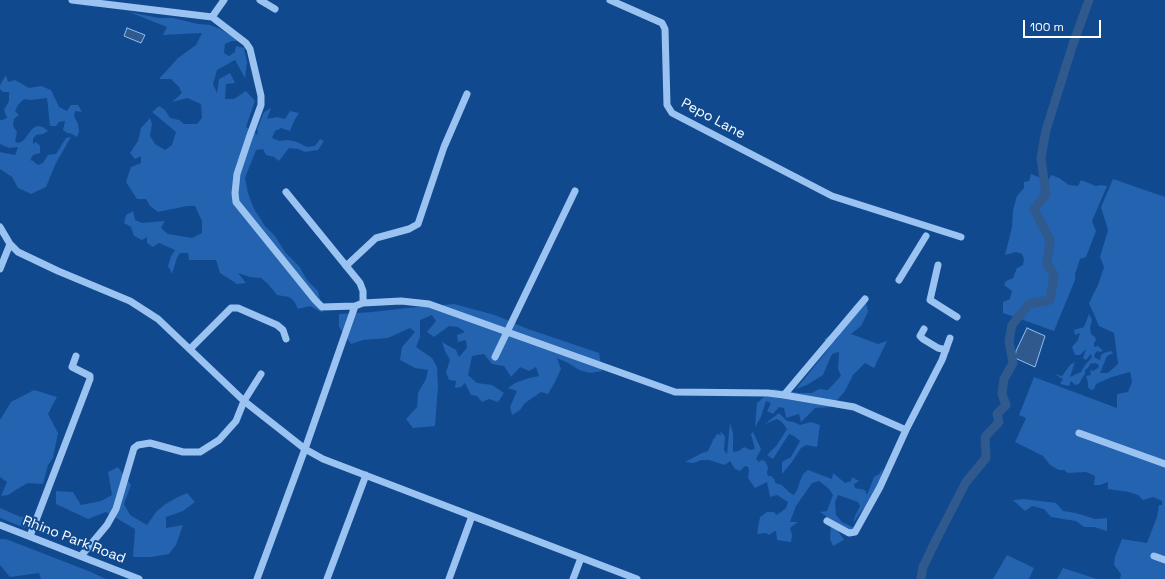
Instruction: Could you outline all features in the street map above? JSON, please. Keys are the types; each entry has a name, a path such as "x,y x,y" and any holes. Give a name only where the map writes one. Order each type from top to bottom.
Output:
{"street":[{"path":"72,0 212,17 246,44 250,49 261,96 261,105 237,174 235,193 236,202 315,300 322,306 355,306 363,303 401,301 429,304 613,368 664,389 677,392 768,393 784,395 854,407 906,430"},
{"path":"212,17 224,0"},
{"path":"260,0 275,9"},
{"name":"Pepo Lane","path":"610,0 662,23 665,29 667,105 672,113 832,196 961,237"},
{"path":"346,266 376,238 409,229 418,224 444,147 467,94"},
{"path":"495,357 575,191"},
{"path":"286,192 362,287 363,303"},
{"path":"0,227 10,244 18,252 130,301 158,319 244,401 305,449 323,459 636,579"},
{"path":"899,280 926,236"},
{"path":"0,269 10,244"},
{"path":"938,265 930,300 957,317"},
{"path":"784,395 865,299"},
{"path":"257,579 305,449 355,306"},
{"path":"190,349 231,308 238,308 277,325 283,330 286,339"},
{"path":"924,329 920,336 923,339 938,348 946,350"},
{"path":"827,521 849,533 855,532 880,487 906,430 942,360 950,338"},
{"path":"30,536 90,378 90,376 72,367 76,356"},
{"path":"81,556 107,525 116,509 134,448 138,445 150,443 183,452 200,452 219,440 236,421 244,401 261,374"},
{"path":"1079,434 1165,464"},
{"path":"327,579 366,475"},
{"path":"449,579 472,516"},
{"name":"Rhino Park Road","path":"0,525 139,579"},
{"path":"1154,556 1165,560"},
{"path":"573,579 581,558"}],"shaded area":[{"path":"129,12 210,25 240,41 232,41 225,44 224,53 229,56 235,52 236,46 244,48 247,62 245,78 235,60 217,70 213,84 217,93 219,79 230,73 235,83 226,84 225,99 234,99 246,91 255,101 246,127 258,135 257,129 264,112 271,108 267,119 277,117 285,119 290,111 299,113 290,131 281,128 275,131 272,138 279,141 288,140 297,142 307,147 315,146 320,139 324,141 318,150 305,152 298,149 289,148 279,161 274,157 266,155 263,149 256,150 245,178 248,193 254,209 265,226 275,236 285,252 299,266 307,280 318,291 323,313 310,306 298,309 294,301 289,297 277,295 261,278 250,277 238,273 246,283 237,284 220,273 216,260 189,260 188,253 180,253 172,274 168,266 171,256 175,250 159,243 153,247 147,243 147,237 142,240 134,236 131,227 124,223 126,215 133,211 135,220 142,223 165,221 161,228 168,234 192,238 202,233 202,221 195,206 187,206 158,212 150,206 146,199 137,199 126,182 131,167 141,163 141,156 135,159 130,153 138,141 141,128 150,118 152,124 150,136 155,144 165,150 172,145 176,132 152,112 159,106 165,110 170,118 179,120 184,124 197,124 202,118 201,104 187,98 172,102 182,93 179,87 171,79 159,79 178,58 196,45 202,33 163,35 167,27"},
{"path":"127,28 145,35 141,43 124,36"},
{"path":"6,75 8,82 15,80 29,88 41,86 51,90 59,107 67,111 71,105 78,105 82,112 75,111 74,116 78,124 79,132 77,137 63,130 65,121 59,122 56,126 50,126 47,98 31,100 24,99 18,105 15,111 19,115 14,119 13,126 17,132 15,142 19,143 24,140 32,129 37,126 43,127 48,131 43,134 36,135 33,139 33,144 36,142 40,146 40,153 33,155 30,161 32,160 38,165 43,163 48,155 56,154 66,138 71,137 56,163 46,187 31,194 18,188 12,177 0,169 0,152 15,155 18,147 9,148 0,144 0,120 7,118 4,110 9,101 9,92 3,92 0,89 0,85"},
{"path":"1031,174 1048,181 1051,175 1059,178 1069,185 1078,186 1081,180 1096,186 1107,186 1092,221 1096,231 1086,257 1080,259 1075,274 1075,280 1054,331 1003,313 1003,302 1010,299 1012,291 1004,285 1006,281 1013,278 1017,268 1023,265 1024,259 1022,254 1016,252 1005,255 1012,227 1013,210 1017,196 1024,188 1024,182 1029,181"},
{"path":"1113,179 1165,197 1165,579 1120,579 1121,574 1114,565 1115,557 1122,539 1147,543 1157,517 1159,505 1162,505 1162,501 1153,497 1143,500 1138,495 1129,492 1108,489 1108,482 1100,485 1094,485 1095,476 1086,472 1068,473 1064,470 1059,470 1050,465 1043,456 1015,442 1026,418 1019,415 1034,377 1117,408 1117,394 1128,392 1132,382 1130,372 1112,377 1096,384 1094,389 1091,390 1088,387 1086,376 1091,375 1090,370 1093,371 1098,368 1099,365 1095,363 1090,364 1085,370 1085,374 1079,384 1075,385 1071,381 1069,386 1060,384 1063,379 1054,374 1062,376 1070,365 1075,362 1070,377 1081,372 1092,357 1091,354 1086,360 1083,358 1086,349 1080,355 1075,355 1072,347 1078,340 1080,333 1075,335 1074,330 1084,327 1089,314 1092,320 1090,328 1091,334 1096,340 1094,347 1098,346 1103,351 1097,351 1094,355 1095,358 1100,360 1101,355 1104,353 1111,351 1113,353 1107,356 1100,373 1108,373 1118,364 1114,333 1099,326 1089,303 1098,285 1104,267 1100,257 1108,230 1101,207"},
{"path":"865,296 868,312 861,326 851,334 878,344 887,341 874,368 865,363 853,375 845,391 831,407 815,408 801,422 799,414 786,418 784,408 779,407 773,414 767,411 771,403 766,401 761,417 755,427 757,403 773,389 799,393 812,393 819,389 828,390 841,376 838,369 839,352 832,354 823,375 807,385 796,389 830,347 824,339 829,336 835,341 853,307"},
{"path":"454,304 495,315 528,329 599,353 602,371 590,373 579,370 557,358 561,369 548,394 541,392 525,403 520,410 512,415 510,407 517,391 508,388 515,383 539,376 536,367 529,371 520,367 511,377 504,366 492,364 484,354 472,356 468,375 477,383 492,385 504,393 498,402 489,399 482,402 477,396 471,395 465,383 461,387 455,388 456,381 449,380 446,372 450,360 442,342 456,350 459,357 467,348 466,340 458,342 457,335 465,332 458,327 449,326 434,337 427,332 436,321 432,315 420,320 420,337 416,347 432,358 437,367 438,386 435,426 413,428 406,419 417,407 418,393 426,379 428,370 415,368 400,360 402,347 415,332 410,328 388,338 363,340 351,344 339,327 339,314"},
{"path":"1027,328 1045,336 1035,367 1015,358 1016,351"},
{"path":"34,390 57,397 48,414 58,433 53,458 48,465 43,484 28,483 8,495 1,496 7,482 0,477 0,420 11,402"},
{"path":"779,413 787,421 800,425 811,422 820,425 817,447 806,445 801,448 782,474 782,462 791,457 800,441 789,434 773,459 767,455 777,445 787,429 782,422 777,419 765,424"},
{"path":"730,423 733,433 733,452 739,451 744,447 750,450 755,449 751,434 753,432 761,449 756,459 759,462 761,460 765,461 768,467 768,476 771,476 775,480 775,483 782,485 794,495 803,474 808,470 832,479 833,473 845,483 851,481 852,477 859,481 854,484 855,488 865,490 867,495 874,477 879,474 883,468 880,482 869,505 863,509 853,523 860,506 858,502 838,495 835,502 836,515 842,522 856,529 847,532 834,525 844,540 833,546 830,539 831,524 826,516 820,512 827,511 833,495 828,488 819,481 812,483 796,506 790,522 798,522 790,528 792,535 791,542 777,540 776,531 769,535 766,533 757,534 760,517 767,512 774,512 777,515 786,508 788,502 777,495 770,497 767,482 755,488 748,478 748,467 745,466 740,471 735,469 730,461 725,465 709,460 701,460 694,463 685,462 708,451 717,434 721,435 720,431 725,436 724,450 727,454"},
{"path":"118,467 131,485 124,504 130,515 147,525 156,512 176,498 187,493 195,502 183,511 166,517 166,528 183,525 176,545 169,554 151,557 133,557 135,529 106,512 88,519 56,504 56,491 73,492 81,505 101,501 112,495 108,472"},
{"path":"1024,499 1056,503 1063,511 1076,513 1095,519 1107,518 1107,531 1094,527 1084,527 1076,521 1051,517 1044,509 1032,506 1025,511 1013,500"},
{"path":"0,508 21,517 29,515 25,528 0,518"},
{"path":"0,539 6,539 106,579 41,579 39,573 10,577 0,565"},
{"path":"1007,555 1034,568 1029,579 993,579"},
{"path":"1063,568 1097,579 1057,579"}],"waterway":[{"path":"921,579 923,567 966,482 986,458 985,437 999,422 997,414 1006,405 1002,394 1004,379 1013,363 1009,341 1012,325 1029,304 1050,300 1054,275 1047,264 1050,240 1034,209 1046,195 1041,158 1046,130 1073,44 1089,0"}]}
